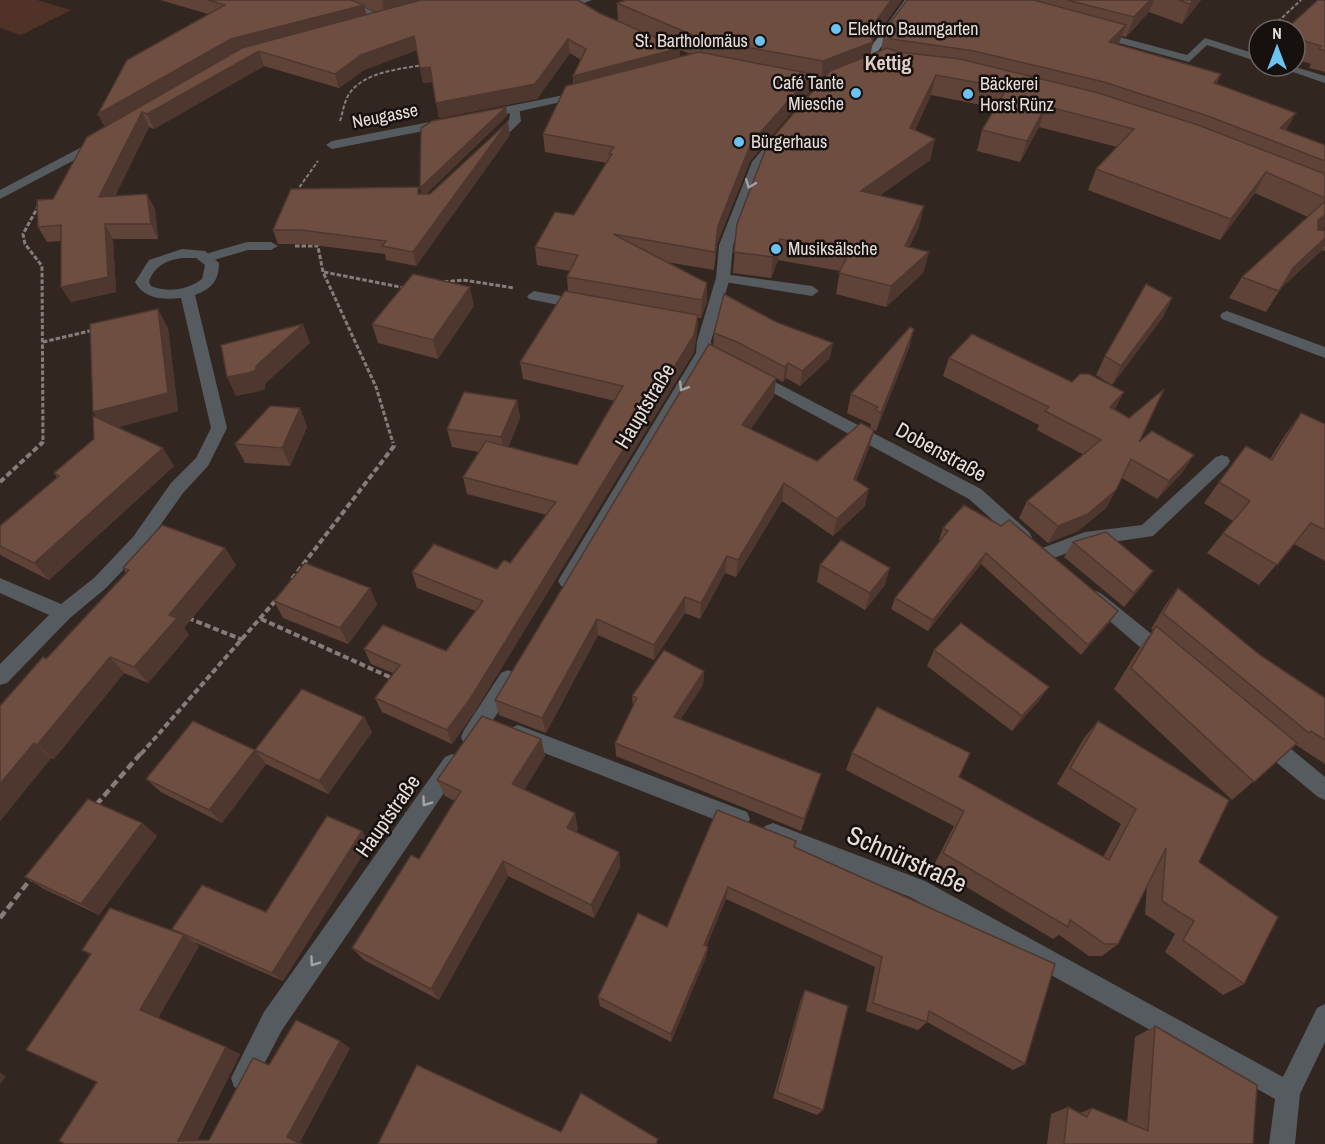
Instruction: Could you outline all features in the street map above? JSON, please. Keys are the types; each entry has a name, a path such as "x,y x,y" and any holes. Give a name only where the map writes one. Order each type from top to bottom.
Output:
{"street":[{"path":"325,0 389,21 362,28"},
{"path":"910,0 873,51 875,59 882,63 910,69"},
{"path":"574,1 586,5"},
{"path":"1088,32 1189,59 1205,41 1247,55"},
{"path":"866,70 882,63"},
{"path":"1307,74 1325,80"},
{"name":"Neugasse","path":"333,145 598,90"},
{"path":"480,154 515,121 515,109"},
{"name":"Hauptstraße","path":"557,597 704,353 703,326 723,278 726,245 758,162 788,127"},
{"path":"0,195 110,135"},
{"path":"207,258 214,269 212,276 198,288 187,293 175,296 153,293 146,289 142,282 148,268 167,256 190,253 207,258 247,246 271,246"},
{"path":"723,278 812,291"},
{"path":"0,677 63,613 100,583 139,542 177,488 202,462 219,428 187,293"},
{"path":"534,296 592,306"},
{"path":"1227,316 1325,353"},
{"path":"704,353 722,360"},
{"name":"Dobenstraße","path":"741,369 975,495 1061,570"},
{"path":"1043,555 1085,539 1146,531 1222,460"},
{"path":"0,585 63,613"},
{"path":"1079,585 1179,669"},
{"name":"Hauptstraße","path":"235,1093 273,1021 483,720 520,659"},
{"name":"Schnürstraße","path":"483,720 917,889 1288,1093"},
{"path":"1252,729 1325,790"},
{"path":"1282,1144 1288,1093 1325,1016"}],"path":[{"path":"1282,18 1301,0"},
{"path":"299,201 296,193 333,145 349,93 383,73 433,63"},
{"path":"0,482 43,444 42,266 25,244 23,234 56,174 55,166"},
{"path":"289,583 394,446 376,387 323,272 316,238"},
{"path":"323,272 412,289"},
{"path":"436,284 463,280 519,289 534,296"},
{"path":"43,342 100,329"},
{"path":"93,809 243,640 282,592"},
{"path":"177,614 243,640"},
{"path":"261,619 399,681"},
{"path":"0,918 38,871"}],"shaded area":[{"path":"0,0 37,0 71,10 21,35 0,28"}],"building":[{"path":"208,0 351,0 364,5 231,39 98,114 127,60 225,5"},
{"path":"421,0 578,0 599,13 680,48 573,76 586,49 568,39 535,84 436,103 430,67 420,68 414,36 361,55 335,74 259,51 147,114 142,112 99,197 147,194 151,224 105,224 108,277 61,287 61,225 38,227 37,200 53,199 87,137 242,48"},
{"path":"626,0 891,0 870,30 873,42 823,61 702,39 617,3"},
{"path":"907,0 1034,0 1126,25 1109,42 1221,74 1214,83 1296,113 1280,128 1325,145 1325,161 1208,116 1104,82 974,51 892,39 885,35 884,31"},
{"path":"1067,0 1150,0 1134,17"},
{"path":"1178,0 1193,0 1190,4"},
{"path":"1318,0 1325,0 1325,51 1319,49 1321,46 1307,42 1307,18 1298,18"},
{"path":"887,48 898,52 960,59 1095,92 1198,125 1325,174 1325,198 1266,172 1231,219 1096,169 1134,129 1046,106 1027,141 982,130 1007,88 936,75 910,128 935,139 861,191 924,206 905,246 929,252 891,286 839,273 850,251 780,239 773,257 734,252 737,224 768,143 830,71"},
{"path":"699,52 812,74 751,143 718,226 715,252 613,234 707,283 702,300 567,277 578,255 535,247 555,212 574,215 612,154 609,154 614,147 543,134 566,86"},
{"path":"506,107 420,188 421,128 432,121"},
{"path":"508,122 413,252 382,246 386,241 301,230 273,230 291,189 418,187 418,194 430,194"},
{"path":"1325,201 1325,215 1318,220 1318,230 1325,230 1325,238 1293,268 1279,291 1242,277"},
{"path":"413,274 470,287 433,340 372,324"},
{"path":"1146,284 1172,298 1121,366 1105,356"},
{"path":"565,291 698,315 694,335 470,699 447,730 375,698 400,665 364,649 383,625 446,651 483,601 412,572 434,544 497,569 504,560 510,563 556,502 463,477 486,441 577,465 623,386 520,362"},
{"path":"724,294 776,322 833,343 802,371 788,363 785,367 737,342 714,333"},
{"path":"158,309 168,393 93,412 90,324"},
{"path":"303,324 256,366 256,370 227,377 221,345"},
{"path":"910,327 914,329 881,413 875,409 878,407 851,394"},
{"path":"972,334 1072,382 1080,374 1089,374 1124,392 1110,407 1129,418 1164,389 1139,442 1152,431 1194,455 1169,481 1131,459 1116,490 1088,514 1058,526 1027,501 1101,440 1045,411 1049,407 949,358"},
{"path":"709,344 776,378 742,425 817,461 861,423 874,430 854,479 869,489 837,519 784,483 738,560 727,556 701,603 685,597 654,645 597,619 542,718 495,700"},
{"path":"464,392 517,400 501,437 447,429"},
{"path":"270,406 300,408 282,448 235,444"},
{"path":"1301,413 1325,424 1325,530 1311,523 1277,565 1223,533 1250,501 1219,482 1246,446 1272,460"},
{"path":"93,416 163,448 34,563 0,546 0,526 59,476 54,473 94,439"},
{"path":"964,505 1001,526 1009,520 1118,611 1088,645 986,553 933,620 895,598 948,531 943,528"},
{"path":"162,525 225,548 169,615 177,618 134,667 110,657 37,745 34,743 0,784 0,706 43,657 46,659 129,570 123,568"},
{"path":"1106,532 1153,571 1134,593 1073,542"},
{"path":"841,540 890,568 870,593 820,565"},
{"path":"305,563 370,588 340,628 274,601"},
{"path":"1178,588 1260,655 1325,698 1325,740 1311,731 1309,733 1163,613"},
{"path":"961,623 1049,687 1022,716 934,650"},
{"path":"1156,626 1297,743 1254,782 1131,668"},
{"path":"664,650 704,671 674,717 821,774 804,819 615,743 637,698 632,696"},
{"path":"302,689 364,717 319,781 255,750"},
{"path":"877,707 970,753 959,777 1109,860 1136,809 1070,768 1098,721 1229,800 1199,862 1278,917 1244,984 1183,940 1194,921 1162,901 1166,848 1118,944 1105,944 1070,920 1068,927 943,853 964,811 852,753"},
{"path":"482,716 541,739 512,784 575,813 567,828 619,852 591,905 503,861 431,989 352,948 411,855 419,859 461,791 437,780"},
{"path":"193,721 255,750 209,810 146,779"},
{"path":"88,799 142,823 81,904 25,877"},
{"path":"717,810 796,841 794,847 1055,964 1025,1064 929,1011 927,1022 873,1003 882,957 728,887 704,945 708,947 671,1034 598,997 638,913 667,927"},
{"path":"327,816 362,831 272,973 172,929 202,885 266,912"},
{"path":"110,908 184,935 140,1010 226,1047 178,1141 209,1140 253,1058 269,1065 296,1020 340,1041 287,1137 300,1144 65,1144 59,1141 97,1082 26,1050 91,954 82,950"},
{"path":"805,990 848,1006 823,1110 777,1092"},
{"path":"1155,1026 1257,1085 1253,1144 1064,1144 1068,1107 1087,1117 1092,1108 1148,1131"},
{"path":"417,1065 561,1132 581,1093 658,1139 656,1144 378,1144"}],"place":[{"name":"Elektro Baumgarten","path":"836,29"},
{"name":"St. Bartholomäus","path":"760,41"},
{"name":"Café Tante Miesche","path":"856,93"},
{"name":"Bäckerei Horst Rünz","path":"968,94"},
{"name":"Bürgerhaus","path":"739,142"},
{"name":"Musiksälsche","path":"776,249"}],"district":[{"name":"Kettig","path":"888,63"}]}
